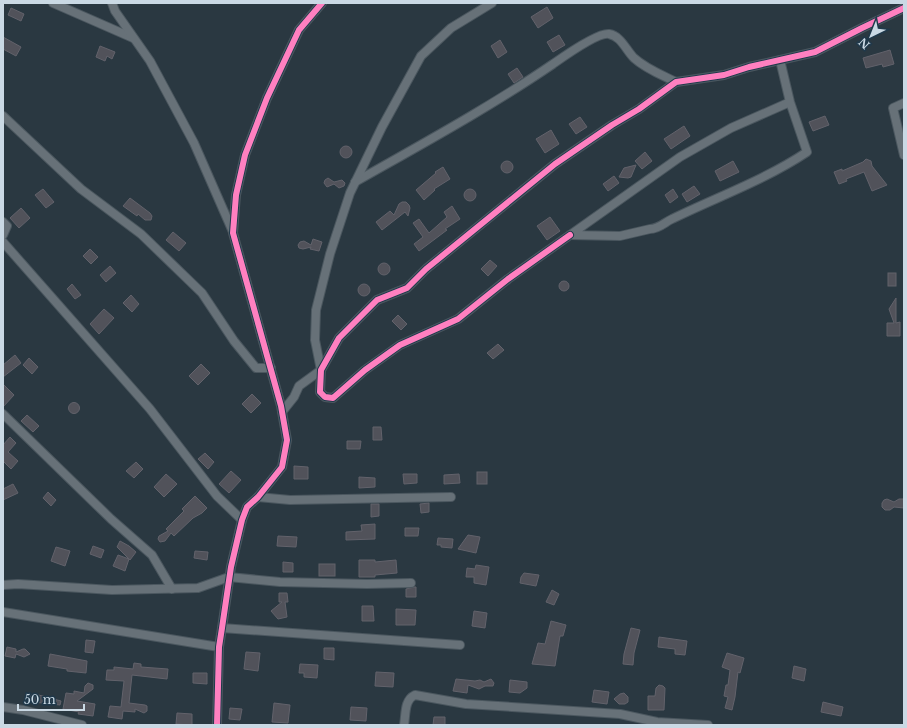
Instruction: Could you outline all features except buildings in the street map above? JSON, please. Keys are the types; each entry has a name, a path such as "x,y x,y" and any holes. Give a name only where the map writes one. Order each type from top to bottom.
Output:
{"street":[{"path":"53,3 134,38"},
{"path":"112,3 115,11 150,61 194,143 233,233 271,368 287,440 282,467 258,497 247,507 242,520 229,577 219,647 217,725"},
{"path":"233,233 236,195 245,155 267,98 298,30 322,3"},
{"path":"492,3 451,28 421,56 382,127 350,193 330,254 316,310 315,340 321,370 320,392 325,397 332,398 365,370 400,345 458,319 508,279 680,157 731,128 790,102"},
{"path":"282,412 294,397 299,386 321,370 339,338 377,300 407,288 432,264 555,164 676,82 724,75 793,56 815,52 904,8"},
{"path":"356,182 496,101 572,51 606,33 615,35 634,58 653,71 676,82"},
{"path":"570,235 620,236 650,228 655,229 671,220 758,180 807,152 790,102 780,60"},
{"path":"904,103 893,108 904,155"},
{"path":"3,116 81,190 141,234 202,293 234,341 256,368 271,368"},
{"path":"3,222 7,226 3,235"},
{"path":"3,242 150,410 217,496 242,520"},
{"path":"3,414 111,519 152,555 172,589"},
{"path":"258,497 290,500 451,497"},
{"path":"3,585 18,584 112,590 172,589 198,588 229,577 280,582 367,584 411,583"},
{"path":"3,579 18,584"},
{"path":"3,612 219,647"},
{"path":"222,628 460,645"},
{"path":"404,725 407,703 410,698 415,695 428,696 466,704 620,714 657,722 708,725"},
{"path":"3,707 24,710 82,725"}],"cycle path":[{"path":"217,725 219,647 231,567 242,520 247,507 258,497 282,467 287,440 281,406 233,233 236,195 245,155 267,98 299,30 322,3"},
{"path":"570,235 508,279 458,319 400,345 365,370 333,398 325,397 320,392 321,370 339,338 377,300 407,288 426,269 555,164 612,125 639,109 676,82 724,75 749,67 815,52 904,8"}]}
